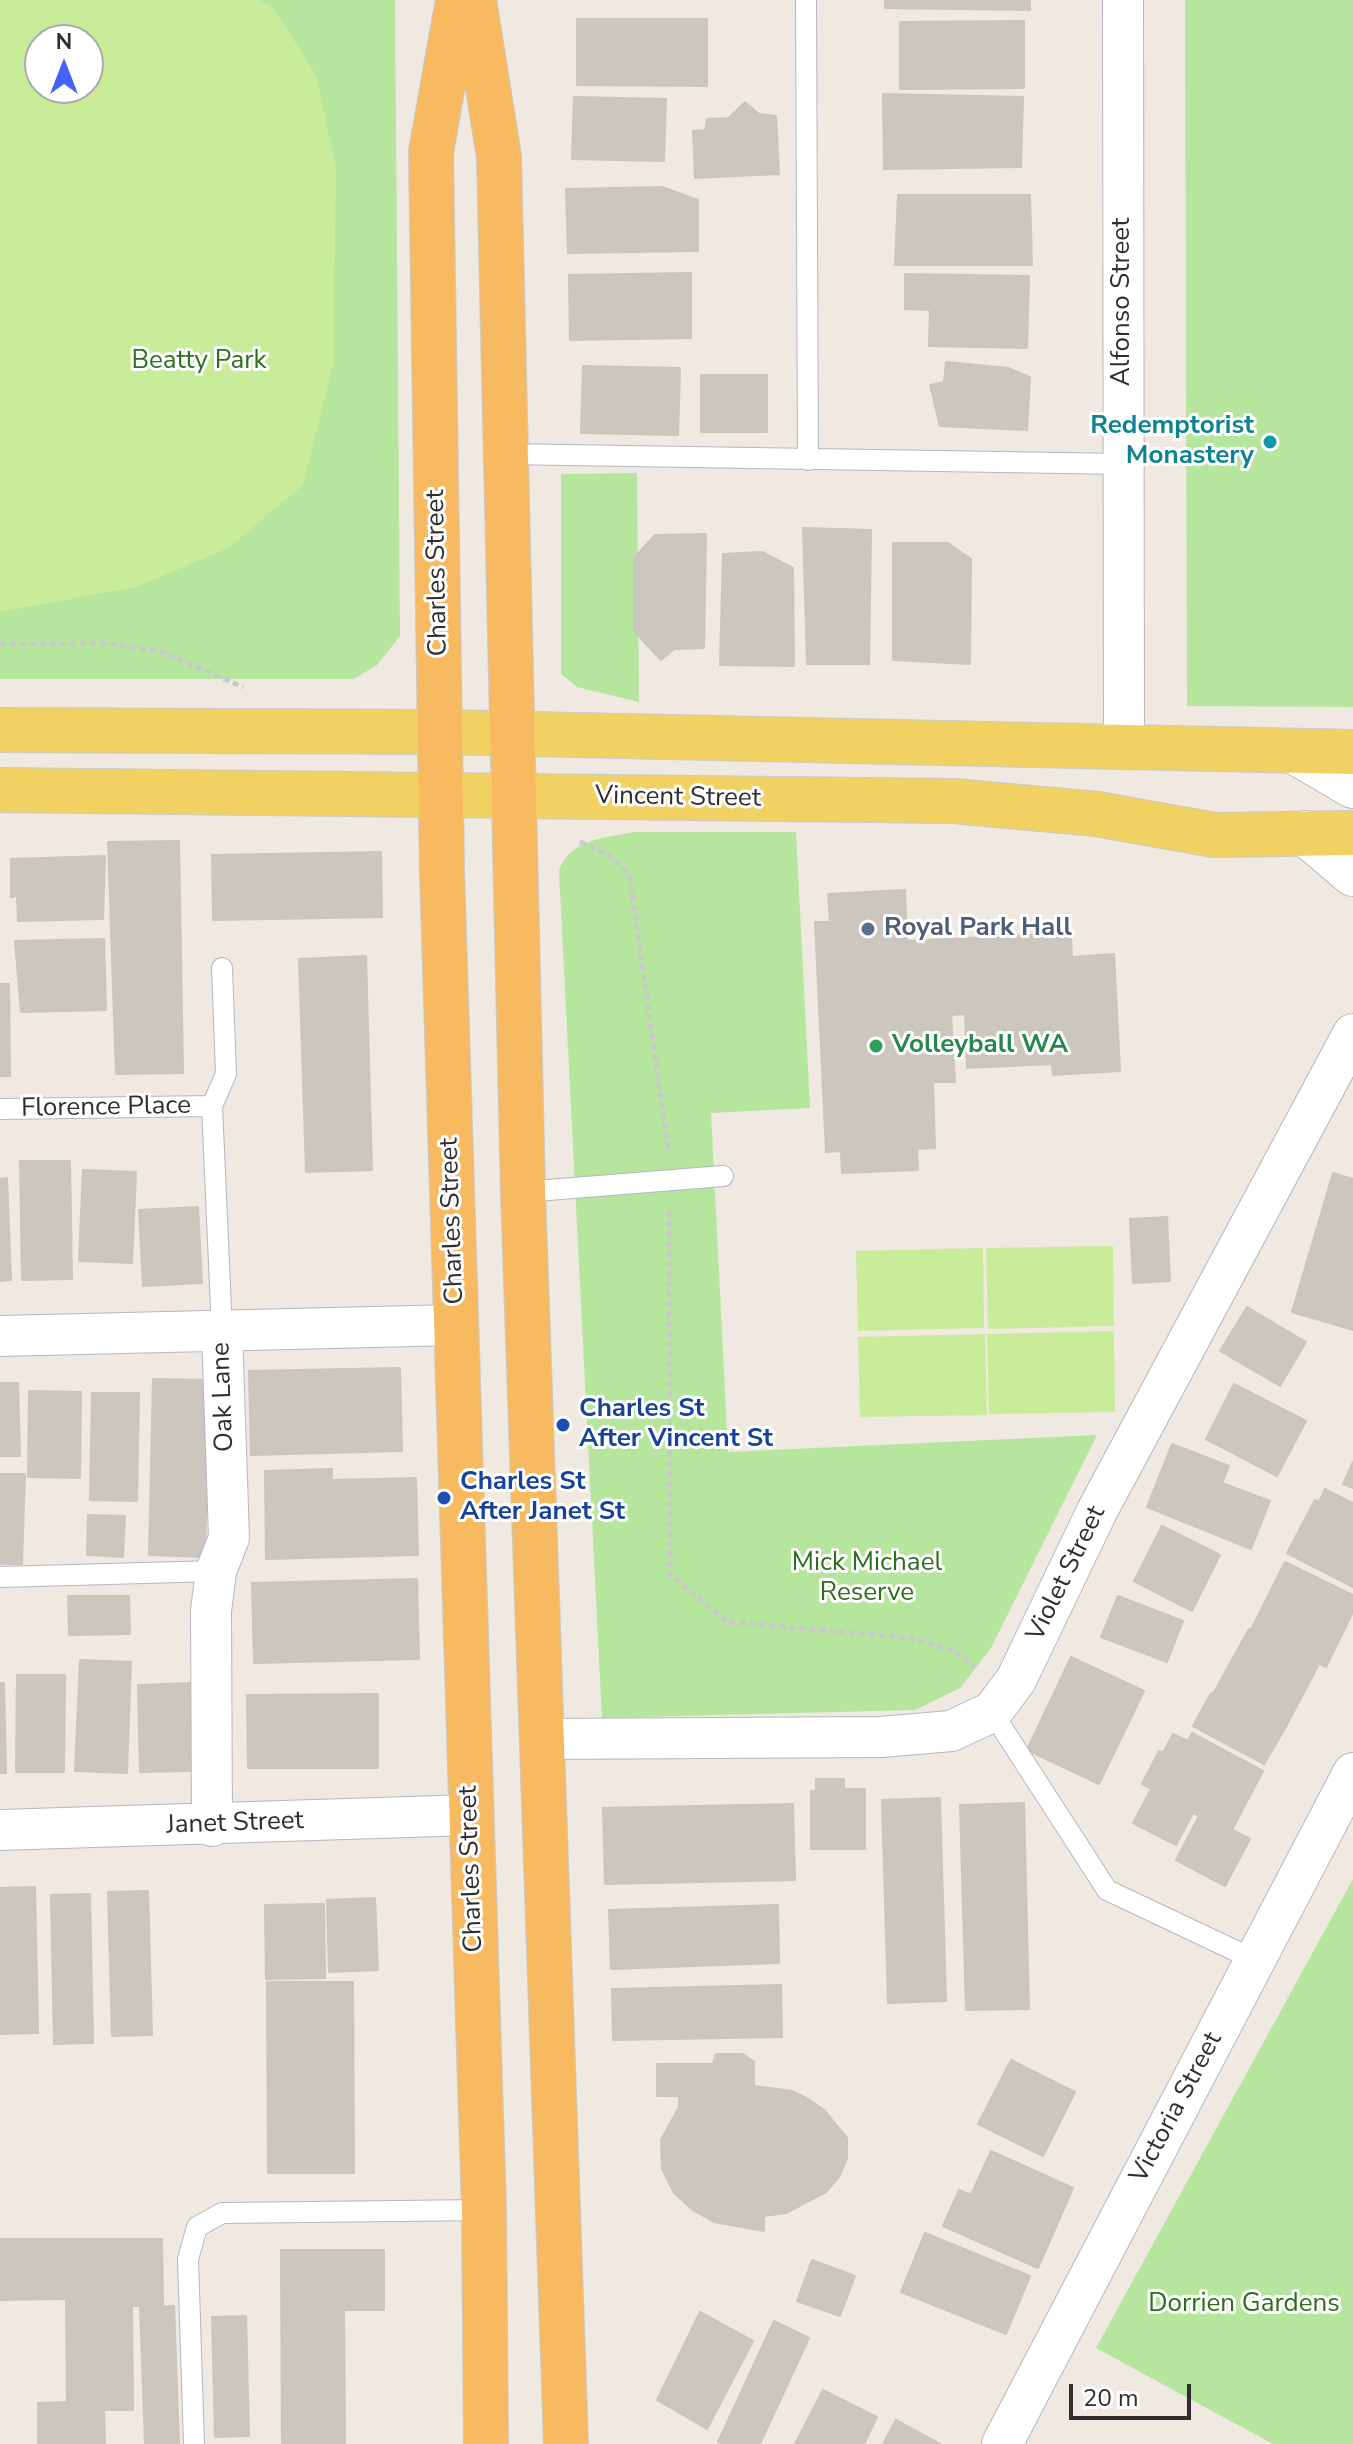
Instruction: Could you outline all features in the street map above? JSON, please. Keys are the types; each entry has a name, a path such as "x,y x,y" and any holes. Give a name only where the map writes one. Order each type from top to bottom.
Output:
{"highway":[{"name":"Charles Street","path":"458,0 431,152 441,794 484,2210 486,2444"},
{"path":"474,0 499,157 523,1192 566,2444"}],"main road":[{"path":"0,730 440,732 1353,752"},
{"path":"1295,752 1353,786"},
{"name":"Vincent Street","path":"0,790 953,801 1097,814 1214,835 1353,833"},
{"path":"1305,833 1353,874"}],"street":[{"name":"Alfonso Street","path":"1123,0 1124,748"},
{"name":"Violet Street","path":"999,1703 1097,1511 1353,1034"},
{"path":"0,1336 456,1325"},
{"name":"Oak Lane","path":"212,1826 211,1611 216,1571 229,1538 222,1331"},
{"path":"543,1739 881,1737 951,1731 999,1703"},
{"name":"Victoria Street","path":"1002,2444 1353,1773"},
{"name":"Janet Street","path":"0,1830 212,1826 471,1815"}],"lane":[{"path":"806,0 808,460"},
{"path":"504,454 1124,464"},
{"name":"Oak Lane","path":"222,968 226,1074 212,1106 222,1331"},
{"name":"Florence Place","path":"0,1109 212,1106"},
{"path":"523,1192 723,1176"},
{"path":"0,1577 216,1571"},
{"path":"999,1703 1107,1890 1255,1960"},
{"path":"194,2444 188,2259 197,2227 222,2213 484,2210"}],"path":[{"path":"0,644 107,643 163,652 250,690"},
{"path":"572,832 581,843 605,851 622,865 634,892 670,1180 670,1574 727,1622 911,1638 954,1651 999,1703"}],"green space":[{"name":"Beatty Park","path":"0,0 395,0 400,636 377,665 354,679 0,679"},
{"name":"Beatty Park","path":"0,0 259,0 274,9 316,75 336,168 333,365 303,485 228,548 136,587 0,612"},
{"name":"Redemptorist Monastery","path":"1185,0 1353,0 1353,707 1187,706"},
{"path":"637,473 639,702 577,687 561,674 561,474"},
{"name":"Mick Michael Reserve","path":"635,832 796,832 810,1108 711,1113 728,1452 1097,1435 991,1648 960,1688 915,1710 602,1718 559,871 564,860 580,846 601,838"},
{"path":"1113,1246 1114,1326 988,1329 986,1248"},
{"path":"983,1248 984,1328 858,1331 856,1251"},
{"path":"1114,1331 1115,1412 989,1414 987,1334"},
{"path":"985,1334 987,1415 860,1417 858,1337"},
{"name":"Dorrien Gardens","path":"1353,1879 1353,2444 1273,2444 1096,2348"}],"building":[{"path":"885,0 1030,0 1030,10 885,8"},
{"path":"577,19 707,19 707,86 577,85"},
{"path":"1024,21 1024,88 900,89 900,22"},
{"path":"883,94 1023,97 1021,167 884,169"},
{"path":"574,97 666,99 664,161 572,159"},
{"path":"745,102 759,114 776,116 779,174 695,178 693,131 705,130 707,119 729,118"},
{"path":"662,187 698,200 698,251 568,253 566,189"},
{"path":"898,195 1030,195 1032,265 895,265"},
{"path":"691,273 691,338 570,340 569,275"},
{"path":"905,274 1029,276 1027,348 929,346 930,310 905,309"},
{"path":"946,362 1008,368 1030,377 1027,430 940,426 930,385 944,382"},
{"path":"583,366 680,368 678,435 581,433"},
{"path":"701,375 767,375 767,432 701,432"},
{"path":"803,528 871,530 869,664 807,664"},
{"path":"706,534 704,648 674,649 661,660 634,631 634,558 655,535"},
{"path":"893,543 948,543 971,559 970,664 893,660"},
{"path":"762,552 793,568 794,666 720,665 723,554"},
{"path":"179,841 183,1073 116,1074 108,842"},
{"path":"381,852 382,917 213,920 212,855"},
{"path":"105,856 103,919 18,921 17,896 11,897 11,859"},
{"path":"905,890 907,941 1071,933 1072,957 1114,954 1120,1071 1053,1075 1052,1064 967,1068 965,1014 951,1015 955,1082 933,1082 935,1148 917,1149 918,1170 842,1173 841,1151 826,1152 815,922 830,922 828,894"},
{"path":"104,939 106,1010 21,1012 15,941"},
{"path":"366,956 372,1170 306,1172 299,959"},
{"path":"0,984 9,984 10,1076 0,1076"},
{"path":"20,1161 70,1161 72,1279 22,1280"},
{"path":"83,1170 136,1172 132,1263 79,1261"},
{"path":"1333,1173 1353,1179 1353,1330 1292,1312"},
{"path":"7,1178 11,1280 0,1281 0,1179"},
{"path":"198,1207 202,1283 143,1286 139,1210"},
{"path":"1167,1217 1170,1281 1133,1283 1130,1219"},
{"path":"1247,1307 1306,1342 1280,1386 1220,1351"},
{"path":"400,1368 402,1451 251,1455 249,1371"},
{"path":"153,1379 209,1380 205,1557 149,1555"},
{"path":"0,1383 18,1383 20,1456 0,1456"},
{"path":"1234,1384 1306,1421 1277,1476 1206,1439"},
{"path":"29,1391 81,1392 80,1478 28,1477"},
{"path":"92,1393 139,1393 137,1501 90,1500"},
{"path":"1172,1444 1229,1466 1222,1483 1270,1501 1251,1549 1147,1507"},
{"path":"1353,1462 1353,1488 1343,1484"},
{"path":"332,1469 332,1480 416,1478 418,1555 266,1559 265,1471"},
{"path":"0,1474 25,1474 22,1564 0,1564"},
{"path":"1325,1489 1353,1503 1353,1587 1287,1553 1315,1500 1319,1502"},
{"path":"88,1515 125,1516 123,1557 87,1555"},
{"path":"1162,1526 1220,1555 1192,1611 1134,1581"},
{"path":"1285,1562 1353,1595 1353,1612 1326,1667 1251,1630"},
{"path":"417,1579 419,1659 254,1663 252,1583"},
{"path":"68,1596 129,1596 130,1634 69,1635"},
{"path":"1118,1596 1183,1621 1167,1662 1101,1637"},
{"path":"1249,1629 1318,1666 1283,1732 1213,1694"},
{"path":"1071,1657 1144,1691 1099,1784 1027,1750"},
{"path":"80,1660 131,1662 127,1773 75,1771"},
{"path":"17,1675 65,1675 64,1772 16,1772"},
{"path":"0,1683 4,1683 6,1773 0,1773"},
{"path":"191,1683 193,1771 140,1772 138,1685"},
{"path":"1211,1693 1283,1732 1264,1764 1193,1726"},
{"path":"378,1694 378,1768 248,1768 247,1695"},
{"path":"1192,1733 1263,1771 1232,1830 1208,1817 1206,1820 1142,1784 1159,1751 1163,1753 1173,1734 1188,1741"},
{"path":"816,1779 844,1779 844,1789 865,1789 865,1849 811,1849 811,1791 816,1791"},
{"path":"1150,1791 1193,1813 1176,1845 1133,1823"},
{"path":"940,1798 946,2001 888,2003 882,1800"},
{"path":"1024,1803 1029,2009 966,2010 960,1805"},
{"path":"793,1804 795,1880 605,1884 603,1808"},
{"path":"1199,1816 1206,1820 1208,1817 1250,1839 1225,1886 1176,1860"},
{"path":"35,1887 38,2033 0,2034 0,1888"},
{"path":"148,1891 152,2035 112,2036 108,1892"},
{"path":"90,1894 93,2043 54,2044 51,1895"},
{"path":"375,1898 378,1970 329,1972 327,1900"},
{"path":"324,1904 325,1978 266,1979 265,1905"},
{"path":"778,1905 779,1963 611,1969 609,1910"},
{"path":"267,1982 353,1982 354,2173 268,2173"},
{"path":"781,1985 782,2037 613,2040 612,1989"},
{"path":"716,2054 743,2054 754,2062 754,2086 792,2091 808,2099 824,2110 847,2138 847,2158 839,2177 826,2192 786,2213 764,2216 764,2231 714,2222 693,2210 674,2193 662,2169 661,2140 679,2107 679,2096 657,2096 657,2064 713,2064"},
{"path":"1011,2060 1075,2092 1043,2156 978,2124"},
{"path":"991,2151 1073,2188 1038,2268 943,2226 959,2190 971,2195"},
{"path":"925,2233 1030,2276 1006,2334 901,2292"},
{"path":"0,2239 162,2239 163,2305 132,2306 133,2410 104,2410 105,2444 38,2444 38,2403 67,2402 66,2299 0,2300"},
{"path":"281,2250 384,2250 384,2310 344,2310 345,2444 282,2444"},
{"path":"812,2260 855,2276 840,2316 797,2301"},
{"path":"174,2306 179,2444 145,2444 140,2307"},
{"path":"700,2312 753,2341 707,2429 657,2400"},
{"path":"246,2316 249,2436 215,2437 212,2317"},
{"path":"774,2321 809,2338 760,2444 718,2442"},
{"path":"823,2390 877,2417 864,2444 795,2444"},
{"path":"896,2420 940,2444 883,2444"}],"place":[{"name":"Redemptorist Monastery","path":"1270,442"},
{"name":"Royal Park Hall","path":"868,929"},
{"name":"Volleyball WA","path":"876,1046"},
{"name":"Charles St After Vincent St","path":"563,1425"},
{"name":"Charles St After Janet St","path":"444,1498"}]}
